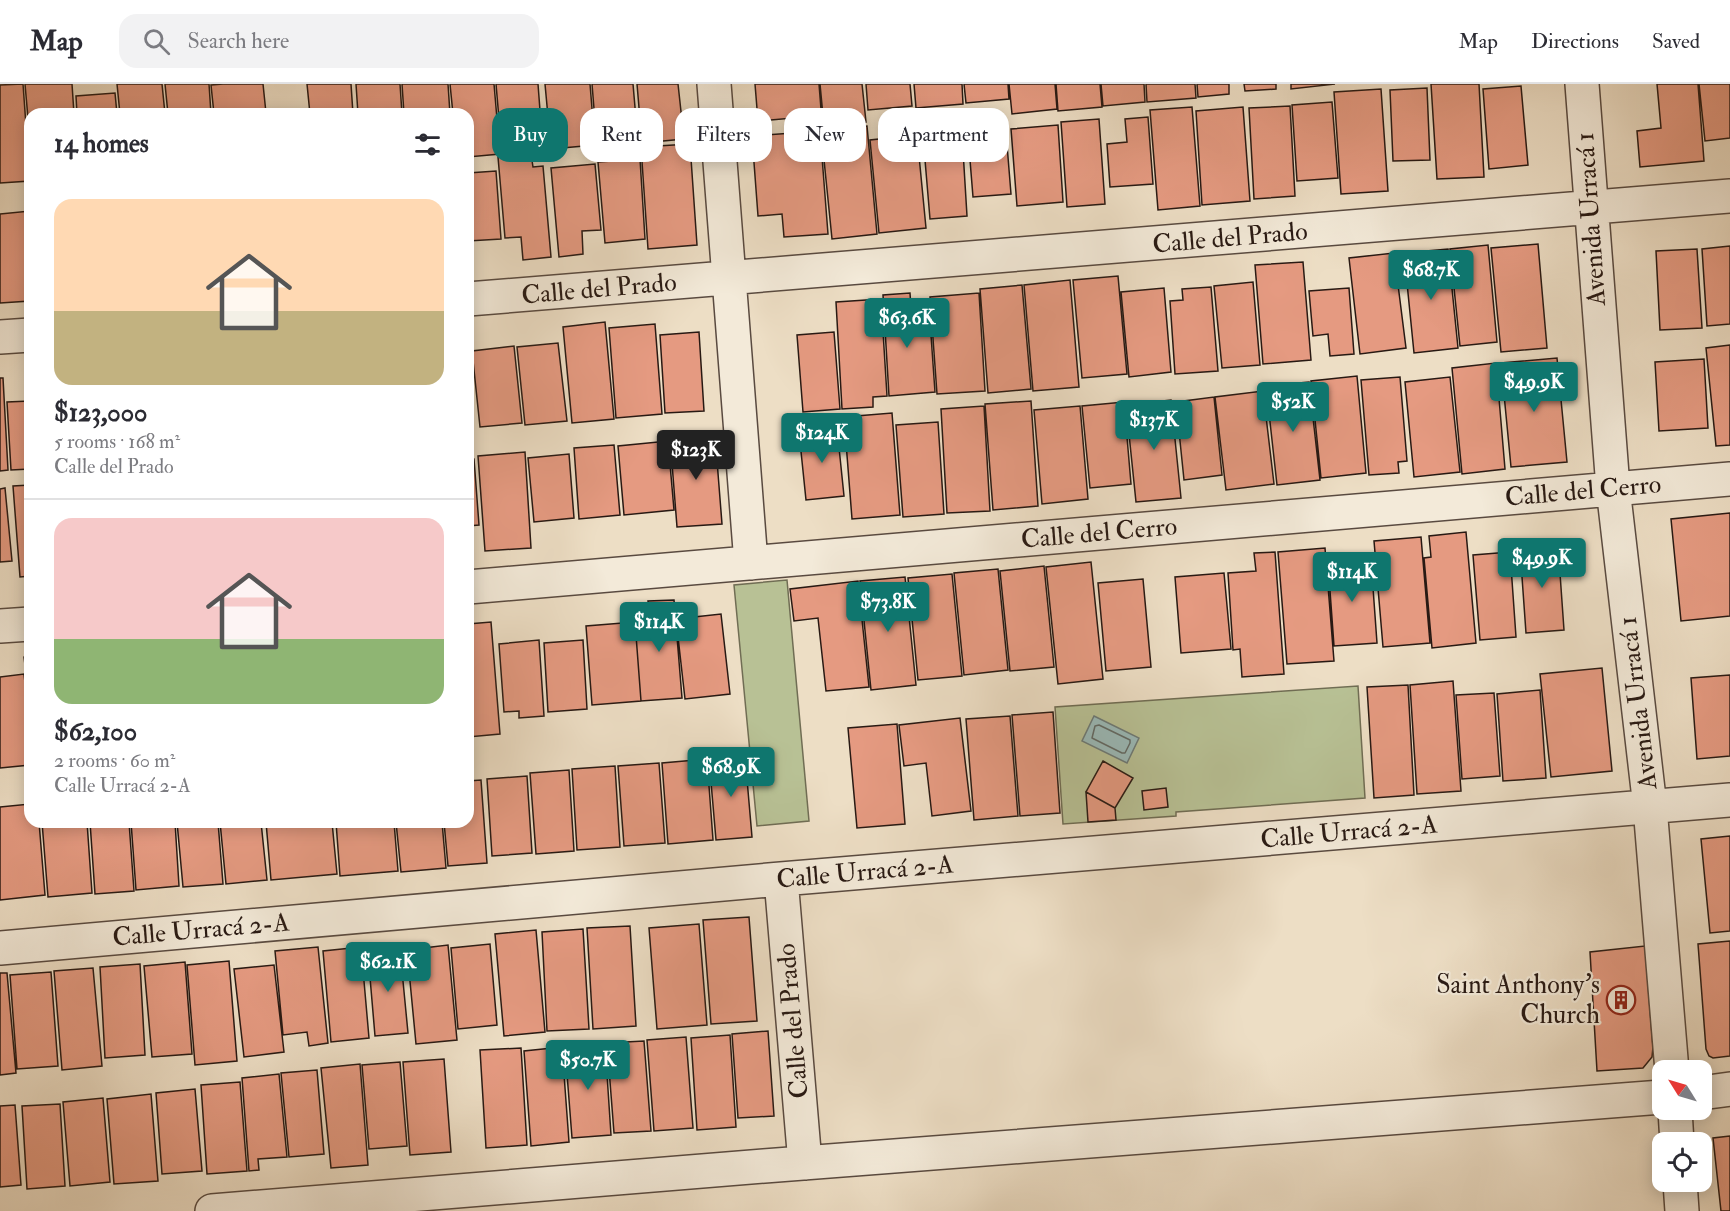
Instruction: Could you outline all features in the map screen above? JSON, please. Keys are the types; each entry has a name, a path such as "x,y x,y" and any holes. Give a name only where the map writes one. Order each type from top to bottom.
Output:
{"street":[{"path":"714,84 752,563"},
{"name":"Avenida Urracá 1","path":"1581,84 1613,488 1650,807 1671,1060"},
{"name":"Calle del Prado","path":"474,299 1730,196"},
{"path":"0,338 24,336"},
{"name":"Calle del Cerro","path":"474,586 1730,478"},
{"path":"0,626 24,624"},
{"name":"Calle Urracá 2-A","path":"0,948 781,879 1730,800"},
{"name":"Calle del Prado","path":"781,879 805,1163"},
{"path":"1712,1091 1730,1089"},
{"path":"212,1211 1652,1098"},
{"path":"1681,1192 1682,1211"}],"green space":[{"path":"787,580 809,821 757,826 734,585"},
{"path":"1358,686 1365,798 1176,812 1176,816 1063,824 1055,707"}],"water":[{"path":"1094,716 1139,738 1127,763 1082,741"}],"building":[{"path":"23,84 24,181 0,183 0,85"},
{"path":"25,84 72,84 74,108 27,108"},
{"path":"117,84 162,84 164,108 119,108"},
{"path":"165,84 209,84 211,108 167,108"},
{"path":"263,84 265,108 213,108 211,85"},
{"path":"307,84 351,84 353,108 309,108"},
{"path":"356,84 400,84 402,108 358,108"},
{"path":"402,84 448,84 450,108 404,108"},
{"path":"450,84 494,84 496,108 492,108 492,155 474,156 474,108 452,108"},
{"path":"496,84 538,84 540,108 498,108"},
{"path":"545,84 590,84 592,108 580,108 580,146 568,147 568,108 547,108"},
{"path":"592,84 633,84 635,108 594,108"},
{"path":"637,84 678,84 681,108 675,108 675,140 663,141 663,108 639,108"},
{"path":"755,84 819,84 821,108 784,108 784,119 772,120 772,108 757,108"},
{"path":"820,84 862,84 865,108 822,108"},
{"path":"866,84 910,84 912,106 868,110"},
{"path":"914,84 962,84 963,104 916,108"},
{"path":"964,84 1008,84 1009,99 966,103"},
{"path":"1009,84 1055,84 1057,109 1012,114"},
{"path":"1056,84 1100,84 1102,107 1058,111"},
{"path":"1101,84 1144,84 1145,102 1103,106"},
{"path":"1146,84 1195,84 1196,98 1147,102"},
{"path":"1197,84 1229,84 1229,94 1198,97"},
{"path":"1244,84 1276,84 1276,89 1245,91"},
{"path":"1291,84 1335,84 1291,89"},
{"path":"1431,84 1479,84 1484,177 1437,179"},
{"path":"1657,84 1698,84 1704,161 1640,167 1637,131 1661,128"},
{"path":"1699,84 1730,84 1730,138 1705,141"},
{"path":"1521,86 1528,165 1489,169 1483,89"},
{"path":"1427,88 1430,160 1393,161 1390,90"},
{"path":"1381,89 1388,191 1341,194 1334,92"},
{"path":"115,93 116,108 77,108 76,96"},
{"path":"1332,102 1338,178 1297,181 1292,105"},
{"path":"1290,106 1295,196 1254,199 1249,108"},
{"path":"1192,107 1200,206 1158,210 1150,110"},
{"path":"1243,107 1250,201 1202,205 1196,111"},
{"path":"1148,117 1153,184 1110,187 1107,144 1127,142 1125,119"},
{"path":"1099,119 1105,204 1067,207 1061,122"},
{"path":"1058,125 1063,202 1017,206 1011,129"},
{"path":"866,126 877,234 832,239 824,162 866,162"},
{"path":"784,134 784,162 822,162 828,234 784,237 782,214 758,216 754,162 772,162 772,135"},
{"path":"878,139 878,162 920,162 926,228 879,233 870,140"},
{"path":"675,145 675,162 691,162 697,245 648,249 642,162 663,162 663,146"},
{"path":"498,162 532,162 533,167 543,166 551,257 523,260 521,237 505,238"},
{"path":"598,162 640,162 645,239 605,243"},
{"path":"925,162 964,162 967,216 930,219"},
{"path":"970,162 1008,162 1011,194 973,197"},
{"path":"595,164 601,230 582,231 583,254 559,257 551,168"},
{"path":"496,171 501,239 474,241 474,173"},
{"path":"24,212 24,301 0,303 0,214"},
{"path":"1538,244 1547,348 1501,352 1491,248"},
{"path":"1488,245 1497,342 1460,346 1450,249"},
{"path":"1730,246 1730,324 1707,326 1702,249"},
{"path":"1448,249 1458,348 1414,353 1404,253"},
{"path":"1697,249 1702,328 1660,330 1656,251"},
{"path":"1394,253 1406,348 1360,354 1349,258"},
{"path":"1303,262 1311,360 1263,364 1255,265"},
{"path":"1118,276 1127,374 1082,378 1073,280"},
{"path":"1070,280 1079,387 1033,391 1024,285"},
{"path":"1253,282 1260,365 1222,368 1214,286"},
{"path":"1022,285 1031,389 988,393 980,289"},
{"path":"1211,287 1218,371 1175,374 1170,301 1183,300 1182,289"},
{"path":"1164,288 1171,372 1129,377 1121,292"},
{"path":"1349,288 1354,354 1330,356 1328,334 1313,336 1309,291"},
{"path":"910,293 912,323 930,321 935,392 889,396 883,295"},
{"path":"979,293 985,391 937,394 930,297"},
{"path":"881,299 887,396 873,397 873,407 842,409 836,302"},
{"path":"605,322 614,419 572,423 563,327"},
{"path":"655,324 662,414 616,418 609,328"},
{"path":"699,332 704,411 665,413 660,335"},
{"path":"834,332 840,409 803,412 797,335"},
{"path":"558,343 567,421 525,425 517,347"},
{"path":"1730,345 1730,445 1716,446 1706,348"},
{"path":"514,346 522,423 480,427 474,351"},
{"path":"1557,358 1567,462 1511,467 1501,363"},
{"path":"1704,359 1708,428 1659,431 1655,362"},
{"path":"1496,363 1505,469 1462,474 1452,368"},
{"path":"1357,376 1366,473 1321,478 1311,381"},
{"path":"1400,377 1407,461 1398,462 1399,473 1369,475 1361,380"},
{"path":"1450,377 1460,472 1414,477 1405,382"},
{"path":"0,378 3,378 8,470 0,471"},
{"path":"1309,382 1320,480 1277,485 1266,386"},
{"path":"1263,391 1274,484 1226,490 1215,397"},
{"path":"1214,397 1222,475 1184,480 1176,402"},
{"path":"1171,400 1181,498 1136,502 1126,405"},
{"path":"24,401 24,469 11,470 7,402"},
{"path":"1031,401 1038,506 993,510 985,404"},
{"path":"1124,402 1131,484 1090,488 1082,406"},
{"path":"984,406 990,511 947,513 941,409"},
{"path":"1080,406 1088,499 1042,504 1034,410"},
{"path":"892,413 900,515 852,519 844,417"},
{"path":"938,422 944,514 903,517 896,425"},
{"path":"837,428 844,496 806,500 799,432"},
{"path":"715,435 722,524 677,527 670,438"},
{"path":"668,441 674,510 624,515 618,446"},
{"path":"614,445 620,515 579,519 574,448"},
{"path":"525,452 531,548 485,551 478,456"},
{"path":"569,454 574,518 534,522 528,458"},
{"path":"474,459 479,525 474,525"},
{"path":"24,485 24,577 20,577 13,486"},
{"path":"5,488 12,561 0,562 0,489"},
{"path":"1730,513 1730,616 1681,621 1671,519"},
{"path":"1466,532 1476,643 1432,648 1424,558 1431,557 1429,536"},
{"path":"1421,537 1430,643 1383,647 1374,541"},
{"path":"1558,545 1564,630 1526,633 1520,549"},
{"path":"1325,548 1334,661 1287,664 1278,552"},
{"path":"1275,552 1284,674 1242,677 1240,649 1233,650 1228,573 1256,571 1254,553"},
{"path":"1510,552 1516,637 1480,640 1473,555"},
{"path":"1371,560 1377,643 1334,646 1328,563"},
{"path":"1091,562 1103,679 1058,684 1046,567"},
{"path":"1044,566 1054,667 1010,671 1000,571"},
{"path":"998,569 1008,670 964,675 954,573"},
{"path":"1224,573 1231,649 1181,653 1175,577"},
{"path":"952,574 962,676 918,680 908,578"},
{"path":"905,577 916,685 871,690 860,581"},
{"path":"1143,579 1151,667 1106,671 1098,583"},
{"path":"858,581 869,687 826,691 818,618 794,621 790,589"},
{"path":"674,600 682,698 641,701 635,622 650,620 648,601"},
{"path":"721,614 730,694 685,699 676,619"},
{"path":"491,622 500,734 474,736 474,623"},
{"path":"635,622 641,701 592,705 586,626"},
{"path":"539,640 544,716 519,718 519,711 504,712 499,644"},
{"path":"583,640 587,709 548,712 544,643"},
{"path":"1602,668 1612,771 1551,777 1540,674"},
{"path":"24,674 24,766 0,768 0,677"},
{"path":"1730,675 1730,756 1697,759 1691,678"},
{"path":"1453,681 1461,791 1417,794 1410,685"},
{"path":"1408,685 1414,795 1374,798 1367,687"},
{"path":"1540,690 1546,778 1503,781 1497,694"},
{"path":"1494,693 1500,776 1462,779 1456,695"},
{"path":"1053,712 1060,813 1020,816 1012,715"},
{"path":"1010,716 1018,816 974,820 966,719"},
{"path":"960,718 971,811 932,816 926,763 904,766 899,725"},
{"path":"897,724 905,824 857,828 848,728"},
{"path":"745,756 752,837 716,840 709,759"},
{"path":"707,759 713,840 668,844 662,763"},
{"path":"1103,761 1133,778 1115,808 1086,792"},
{"path":"659,763 665,843 624,846 618,766"},
{"path":"615,766 620,847 577,850 572,769"},
{"path":"569,770 574,851 536,854 530,773"},
{"path":"527,776 532,853 492,856 487,779"},
{"path":"481,780 487,863 448,866 445,828 474,828 474,781"},
{"path":"1166,788 1168,807 1144,810 1142,791"},
{"path":"1086,792 1115,808 1116,820 1088,822"},
{"path":"24,805 24,828 39,828 45,895 0,900 0,807"},
{"path":"42,828 87,828 92,893 48,897"},
{"path":"90,828 129,828 134,891 95,894"},
{"path":"131,828 175,828 179,886 136,890"},
{"path":"178,828 218,828 223,884 183,887"},
{"path":"221,828 262,828 267,880 226,884"},
{"path":"267,828 333,828 337,874 271,880"},
{"path":"336,828 394,828 398,871 340,876"},
{"path":"397,828 443,828 446,868 401,872"},
{"path":"1730,836 1730,931 1710,933 1701,839"},
{"path":"749,917 757,1021 711,1024 703,920"},
{"path":"699,924 707,1025 657,1029 649,928"},
{"path":"630,926 636,1026 593,1029 587,928"},
{"path":"583,929 589,1029 547,1031 542,932"},
{"path":"536,930 545,1032 504,1036 495,934"},
{"path":"1730,941 1730,1056 1713,1058 1709,1056 1706,1049 1698,944"},
{"path":"490,944 497,1025 458,1029 451,948"},
{"path":"448,945 457,1040 416,1044 407,950"},
{"name":"Saint Anthony's Church","path":"1645,946 1652,1057 1643,1068 1597,1071 1590,952"},
{"path":"318,947 328,1043 309,1046 307,1032 283,1035 275,951"},
{"path":"361,947 369,1038 331,1042 323,951"},
{"path":"400,950 408,1033 375,1036 368,954"},
{"path":"229,961 237,1061 195,1065 187,965"},
{"path":"185,962 192,1054 152,1057 144,966"},
{"path":"140,964 145,1055 105,1058 100,967"},
{"path":"274,965 284,1052 244,1057 234,969"},
{"path":"93,968 102,1066 62,1070 54,971"},
{"path":"51,972 58,1066 17,1069 10,975"},
{"path":"0,973 7,973 16,1073 0,1075"},
{"path":"768,1031 774,1116 738,1118 732,1034"},
{"path":"730,1035 736,1127 697,1130 691,1038"},
{"path":"686,1037 693,1128 654,1131 647,1040"},
{"path":"644,1041 651,1131 614,1133 607,1043"},
{"path":"605,1044 611,1135 572,1138 565,1048"},
{"path":"562,1047 569,1142 531,1146 524,1051"},
{"path":"521,1048 527,1145 486,1148 480,1050"},
{"path":"444,1059 451,1152 410,1155 403,1062"},
{"path":"400,1062 407,1146 369,1149 362,1065"},
{"path":"360,1064 368,1165 331,1168 321,1068"},
{"path":"317,1070 324,1154 289,1157 281,1073"},
{"path":"279,1074 287,1157 258,1159 259,1170 249,1171 242,1078"},
{"path":"240,1082 247,1171 207,1174 201,1085"},
{"path":"195,1089 202,1171 162,1174 156,1093"},
{"path":"151,1094 158,1181 114,1184 107,1099"},
{"path":"103,1098 110,1182 70,1186 63,1102"},
{"path":"60,1104 65,1186 27,1189 22,1106"},
{"path":"15,1105 21,1185 0,1187 0,1106"},
{"path":"1730,1136 1730,1211 1721,1211 1713,1138"}],"place":[{"name":"Saint Anthony's Church","path":"1621,1000"}]}
